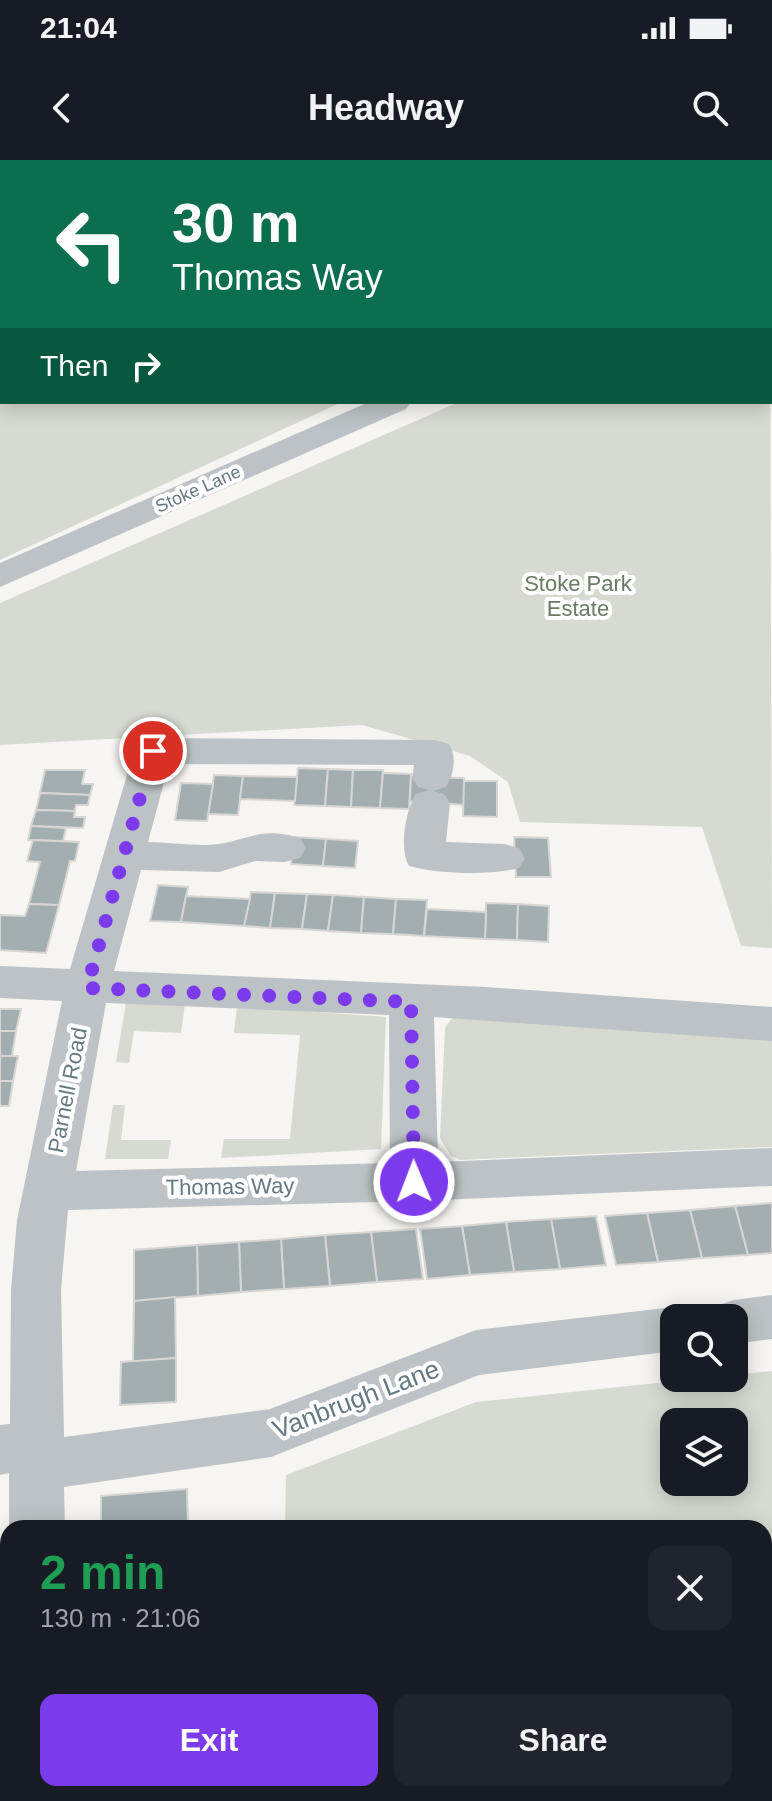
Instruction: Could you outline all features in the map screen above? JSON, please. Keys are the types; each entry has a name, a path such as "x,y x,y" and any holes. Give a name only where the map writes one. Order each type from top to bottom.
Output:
{"street":[{"name":"Stoke Lane","path":"0,576 390,404"},
{"name":"Parnell Road","path":"36,1520 25,1454 36,1290 47,1191 87,988 153,751 432,778 424,856 504,858"},
{"path":"124,855 219,858 254,847 285,848"},
{"path":"0,982 486,1003 772,1024"},
{"path":"411,1002 414,1182"},
{"name":"Thomas Way","path":"47,1191 414,1182 772,1167"},
{"path":"748,1320 772,1317"},
{"name":"Vanbrugh Lane","path":"25,1454 271,1433 476,1353 660,1331"}],"green space":[{"path":"0,404 338,404 0,560"},
{"name":"Stoke Park Estate","path":"454,404 770,404 772,948 741,946 702,827 520,822 508,782 470,756 362,725 0,745 0,603"},
{"path":"126,1003 185,1004 181,1033 134,1031 129,1063 116,1062"},
{"path":"237,1006 386,1017 381,1149 221,1158 224,1139 290,1139 300,1035 234,1033"},
{"path":"460,1015 772,1035 772,1147 461,1160 451,1156 440,1138 445,1028 451,1019"},
{"path":"113,1105 125,1105 121,1140 171,1140 168,1159 105,1159"},
{"path":"772,1371 772,1520 285,1520 286,1475 476,1402 660,1383 660,1392 748,1392 748,1374"}],"building":[{"path":"298,768 328,769 325,806 294,805"},
{"path":"328,769 353,770 351,807 325,806"},
{"path":"45,770 85,770 82,784 93,784 90,795 40,793"},
{"path":"353,770 383,770 380,808 351,807"},
{"path":"383,773 411,774 409,809 380,808"},
{"path":"214,775 243,776 238,815 208,814"},
{"path":"243,776 297,777 295,801 240,799"},
{"path":"411,777 464,778 464,805 410,801"},
{"path":"464,781 497,781 497,817 463,816"},
{"path":"181,783 213,784 207,821 175,820"},
{"path":"40,793 90,795 88,805 76,805 75,811 36,810"},
{"path":"36,810 75,811 74,817 85,817 83,828 31,826"},
{"path":"31,826 66,828 63,841 28,840"},
{"path":"295,837 326,839 323,866 291,864"},
{"path":"514,837 548,838 551,877 516,877"},
{"path":"326,839 358,841 355,868 323,866"},
{"path":"33,840 79,842 75,861 70,861 59,905 29,904 40,862 27,861"},
{"path":"158,885 188,887 181,922 150,921"},
{"path":"251,892 275,893 270,928 244,926"},
{"path":"275,893 307,894 302,929 270,928"},
{"path":"307,894 333,895 328,931 302,929"},
{"path":"333,895 364,897 361,933 328,931"},
{"path":"186,896 250,899 244,926 181,922"},
{"path":"364,897 396,899 393,934 361,933"},
{"path":"396,899 427,900 424,936 393,934"},
{"path":"486,903 518,904 517,940 485,939"},
{"path":"29,904 59,905 46,953 0,950 0,915 25,916"},
{"path":"518,904 549,906 548,942 517,940"},
{"path":"427,909 486,912 485,939 424,936"},
{"path":"0,1009 21,1009 16,1031 0,1031"},
{"path":"0,1031 16,1031 12,1056 0,1056"},
{"path":"0,1056 18,1056 13,1081 0,1081"},
{"path":"0,1081 13,1081 9,1106 0,1106"},
{"path":"772,1203 772,1253 748,1255 735,1206"},
{"path":"735,1206 748,1255 702,1258 690,1210"},
{"path":"690,1210 702,1258 658,1262 647,1213"},
{"path":"647,1213 658,1262 616,1265 605,1216"},
{"path":"596,1216 606,1265 560,1269 551,1219"},
{"path":"551,1219 560,1269 514,1272 506,1222"},
{"path":"506,1222 514,1272 470,1275 462,1226"},
{"path":"462,1226 470,1275 427,1279 420,1229"},
{"path":"416,1229 423,1279 377,1282 371,1232"},
{"path":"371,1232 377,1282 330,1286 325,1235"},
{"path":"325,1235 330,1286 284,1289 281,1239"},
{"path":"281,1239 284,1289 241,1292 239,1242"},
{"path":"239,1242 241,1292 198,1296 197,1245"},
{"path":"197,1245 198,1296 134,1301 134,1250"},
{"path":"175,1297 176,1358 133,1362 134,1301"},
{"path":"176,1358 176,1402 120,1405 121,1362"},
{"path":"187,1489 188,1520 101,1520 101,1496"}],"route":[{"path":"153,751 87,988 411,1002 414,1182"}]}
